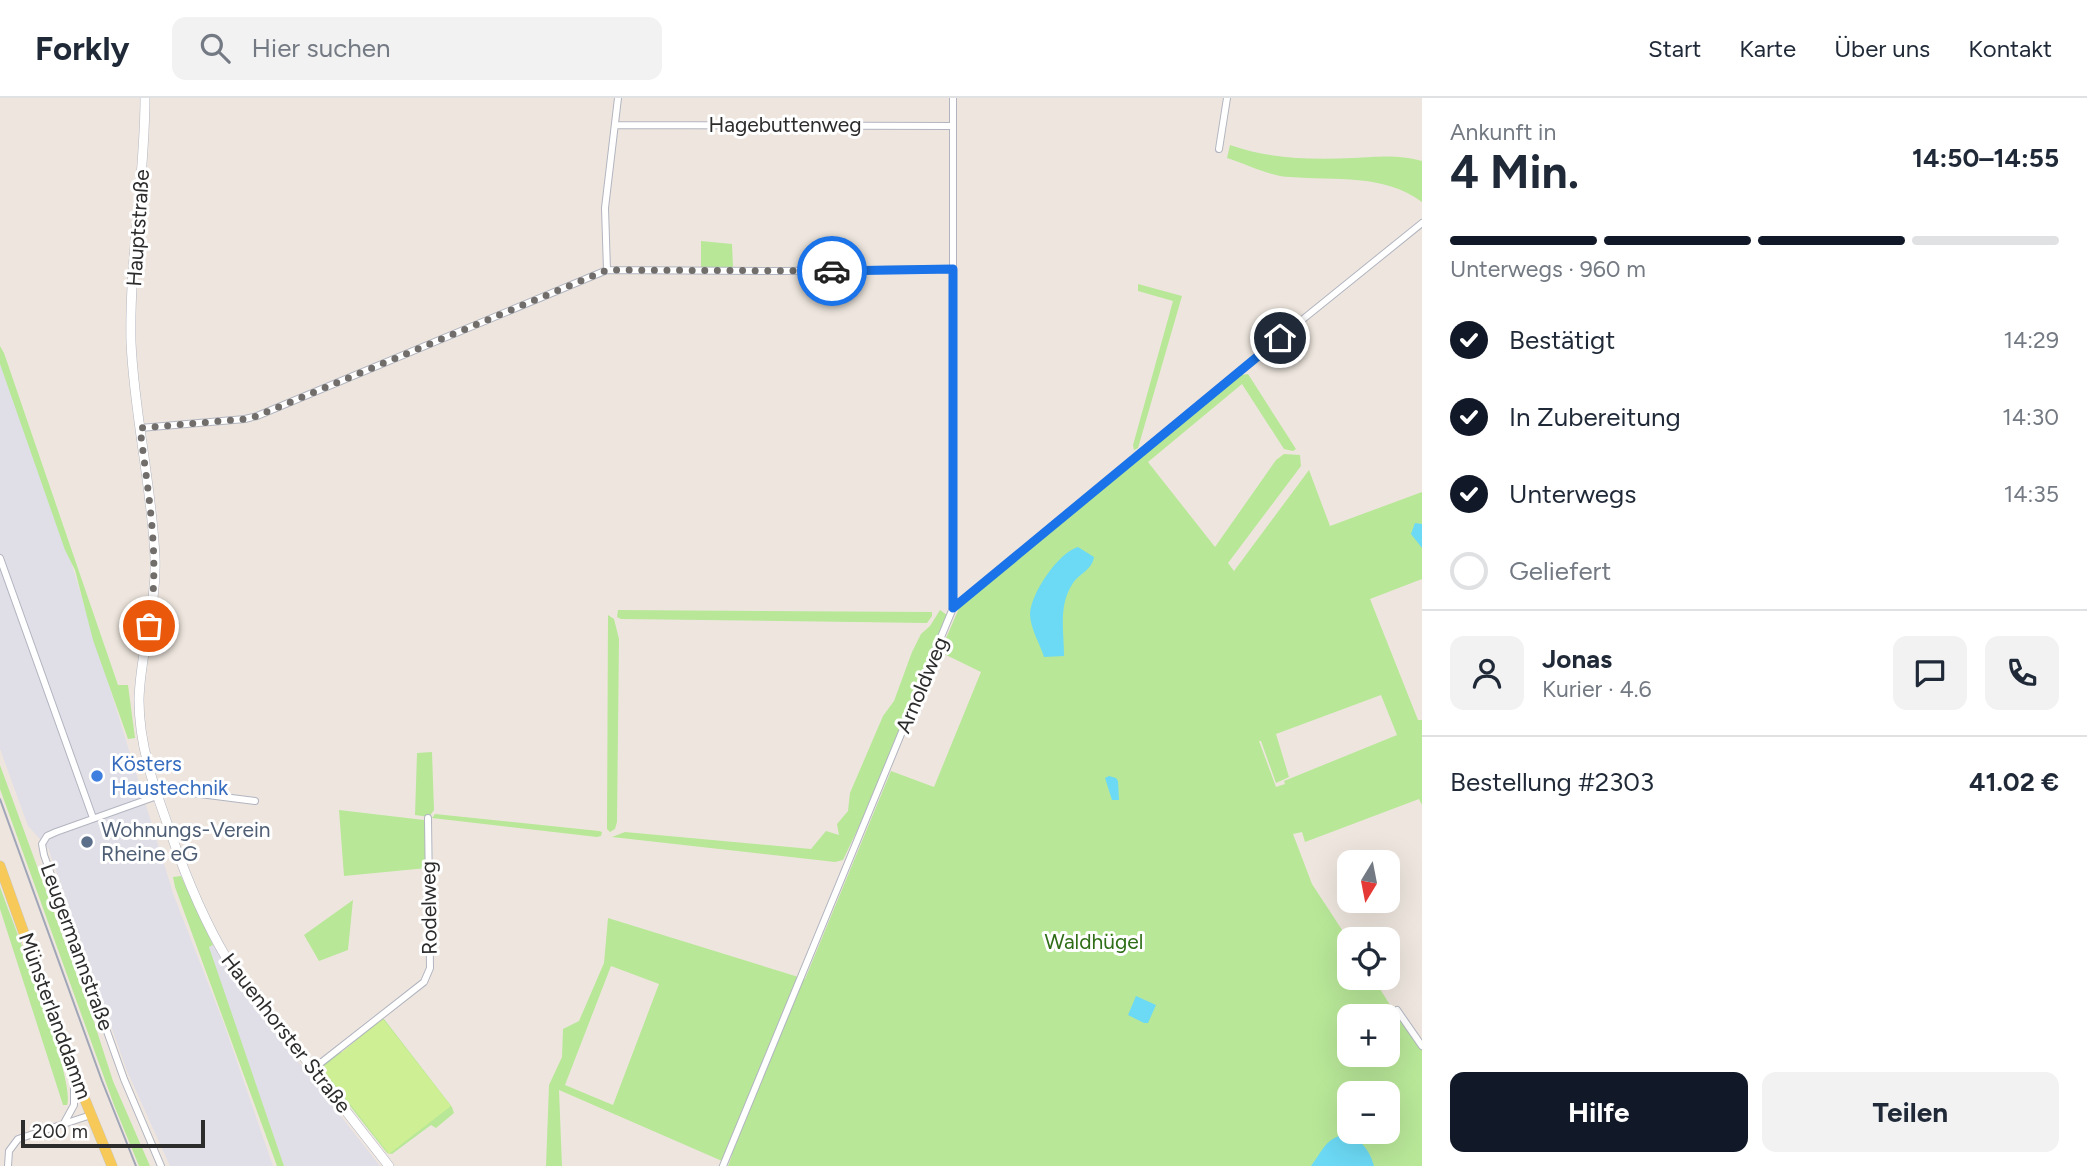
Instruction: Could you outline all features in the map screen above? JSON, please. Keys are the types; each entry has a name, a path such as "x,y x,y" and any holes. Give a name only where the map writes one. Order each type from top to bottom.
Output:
{"main road":[{"name":"Münsterlanddamm","path":"0,866 72,1068 112,1166"}],"street":[{"name":"Hauptstraße","path":"132,358 131,318 145,98"},
{"path":"607,270 605,208 618,98"},
{"path":"953,98 953,608"},
{"path":"1219,149 1227,98"},
{"name":"Hagebuttenweg","path":"616,125 953,126"},
{"name":"Arnoldweg","path":"723,1166 953,608 1422,223"},
{"path":"140,428 257,416 607,270 953,269"},
{"name":"Hauenhorster Straße","path":"132,358 155,556 155,594 142,666 139,700 141,734 156,793 189,884 212,934 244,984 389,1166"},
{"path":"0,558 93,818"},
{"path":"156,793 161,789 255,800"},
{"name":"Leugermannstraße","path":"156,793 51,834 44,840 43,848 120,1067 161,1166"},
{"name":"Rodelweg","path":"313,1069 424,982 430,968 428,818"},
{"path":"1400,1014 1422,1046"},
{"path":"62,1125 71,1115 74,1105 72,1068"},
{"path":"8,1166 9,1151 18,1139 91,1115"}],"shaded area":[{"path":"0,360 59,523 174,896 224,1024 273,1166 170,1166 127,1071 48,848 28,826 0,749"},
{"path":"213,945 255,1006 380,1166 284,1166 208,947"}],"green space":[{"path":"1230,145 1291,158 1395,157 1422,161 1422,202 1391,186 1375,182 1290,177 1266,172 1227,158"},
{"path":"701,241 732,244 733,267 701,268"},
{"path":"1138,284 1182,296 1138,448 1134,450 1133,445 1173,301 1138,291"},
{"path":"0,346 118,685 128,685 135,738 128,739 93,640 75,570 65,550 0,364"},
{"name":"Waldhügel","path":"1248,374 1296,449 1284,449 1242,384 1148,462 1215,547 1276,460 1284,454 1300,455 1301,466 1228,563 1234,571 1309,470 1330,526 1422,492 1422,579 1370,599 1418,720 1422,720 1422,805 1419,799 1305,842 1302,832 1293,834 1312,884 1340,927 1337,927 1337,990 1381,990 1389,1004 1337,1004 1337,1067 1400,1067 1400,1009 1422,1044 1422,1166 728,1166 732,1155 726,1153 722,1161 559,1090 562,1166 546,1166 549,1085 562,1057 563,1029 579,1021 604,963 608,918 805,979 891,771 934,787 981,672 940,652 960,606 1241,375","holes":["1381,695 1397,735 1284,781 1285,784 1276,787 1259,741 1276,783 1289,777 1276,734","611,966 659,984 613,1105 565,1085"]},
{"path":"618,610 932,612 932,616 927,623 621,619 617,617"},
{"path":"940,610 947,615 843,860 835,862 612,837 625,832 811,849 826,831 839,835 837,824 848,811 850,793 883,716 894,701 921,634"},
{"path":"608,615 614,619 619,639 617,822 615,829 610,832 607,829"},
{"path":"432,752 434,810 429,817 415,815 417,753"},
{"path":"0,765 113,1081 150,1166 139,1166 114,1105 0,789"},
{"path":"339,810 424,820 427,822 427,868 344,876"},
{"path":"435,814 602,832 601,836 597,837 432,818"},
{"path":"181,876 213,945 209,947 284,1166 277,1166 175,887 173,877"},
{"path":"0,887 53,1034 67,1090 67,1105 63,1105 0,909"},
{"path":"353,900 348,950 319,961 304,935"},
{"path":"380,1019 384,1019 454,1113 436,1128 431,1125 392,1154 387,1153 321,1069 322,1064 340,1051 342,1053"},
{"path":"383,1019 451,1106 389,1154 322,1068"}],"water":[{"path":"1415,523 1422,524 1422,548 1411,534"},
{"path":"1078,547 1094,557 1088,568 1073,583 1065,600 1064,656 1044,657 1032,625 1032,605 1040,585 1054,565"},
{"path":"1109,776 1118,781 1119,800 1112,800 1105,778"},
{"path":"1136,996 1156,1005 1148,1023 1128,1015"},
{"path":"1337,1137 1337,1144 1362,1144 1374,1166 1311,1166"}],"railway":[{"path":"0,799 102,1081 136,1166"}],"way so far":[{"path":"149,626 155,594 155,556 140,428 257,416 607,270 832,271"}],"place":[{"name":"Kösters Haustechnik","path":"97,776"},
{"name":"Wohnungs-Verein Rheine eG","path":"87,842"}],"route":[{"path":"832,271 953,269 953,608 1280,338"}]}
